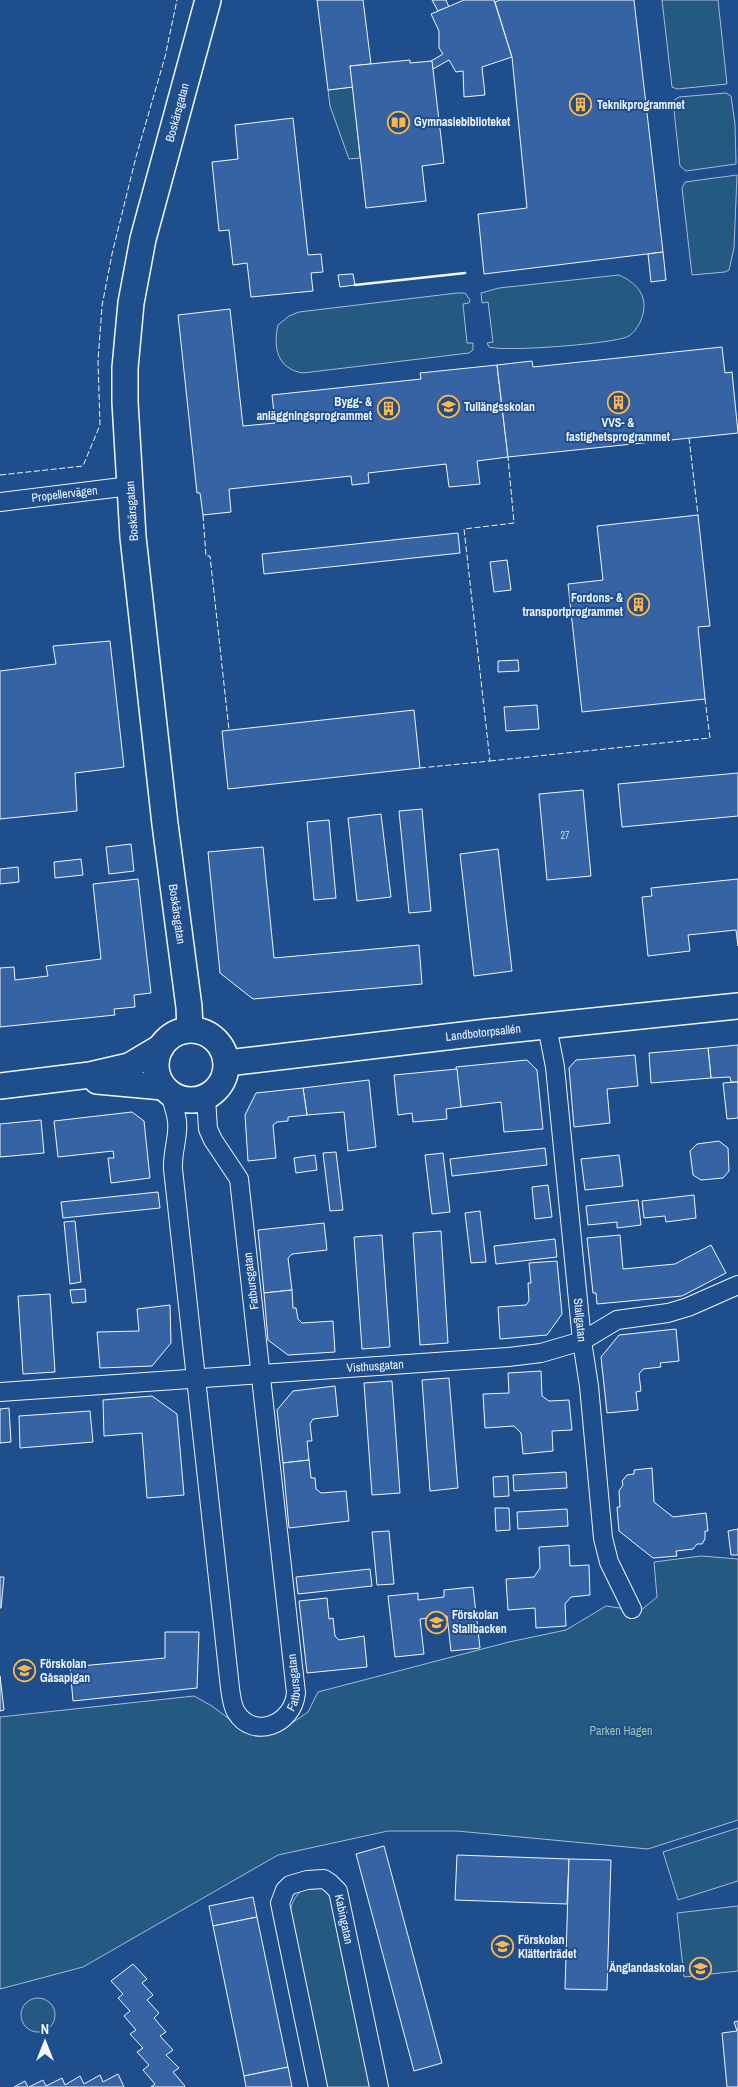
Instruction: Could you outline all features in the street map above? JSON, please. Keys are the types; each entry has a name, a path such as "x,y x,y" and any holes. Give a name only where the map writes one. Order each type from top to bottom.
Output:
{"street":[{"name":"Boskärsgatan","path":"190,1030 189,1007 165,824 134,537 125,368 131,303 143,239 208,0"},
{"name":"Propellervägen","path":"0,502 130,486"},
{"name":"Landbotorpsallén","path":"227,1063 738,1006"},
{"name":"Stallgatan","path":"547,1026 555,1067 603,1538 609,1562 632,1609"},
{"path":"65,1078 166,1090 185,1100 206,1098 218,1089 225,1077 227,1063 224,1050 216,1039 204,1032 190,1030 179,1032 168,1038 157,1056 156,1067 158,1078 166,1090"},
{"path":"0,1086 65,1078 129,1066 161,1047"},
{"name":"Fatbursgatan","path":"166,1090 177,1121 177,1136 172,1155 173,1169 233,1706 242,1719 254,1725 262,1726 275,1724 292,1710 296,1693 239,1179 208,1130 206,1098"},
{"name":"Visthusgatan","path":"0,1392 508,1357 541,1353 582,1341 617,1320 668,1313 688,1307 738,1285"},
{"name":"Kabingatan","path":"318,2087 280,1903 285,1890 290,1885 316,1879 330,1882 338,1891 379,2087"}],"green space":[{"path":"662,0 718,0 727,84 677,89 672,87"},
{"path":"353,87 360,158 349,159 330,106 328,90"},
{"path":"726,93 731,96 735,124 736,164 686,171 680,166 673,101 679,97"},
{"path":"737,175 734,248 729,270 692,275 682,188 685,182"},
{"path":"619,275 640,291 644,306 638,327 629,336 603,342 559,346 515,349 489,347 487,343 493,342 488,302 482,303 481,293 499,288"},
{"path":"465,293 470,300 469,303 463,304 467,343 473,343 473,350 469,353 303,373 287,367 279,356 276,341 278,325 289,316 299,312"},
{"name":"Parken Hagen","path":"701,1556 738,1559 738,1820 648,1849 457,1831 388,1831 278,1855 83,1967 0,1989 0,1717 194,1696 212,1706 233,1722 268,1731 289,1725 308,1712 318,1692 509,1642 566,1630 606,1606 640,1611 657,1597 654,1562"},
{"path":"738,1828 738,1881 678,1900 663,1852"},
{"path":"315,1886 324,1889 330,1894 373,2087 325,2087 290,1911 293,1901 301,1891"},
{"path":"738,1906 738,1971 684,1977 677,1913"},
{"path":"38,1998 50,2003 55,2015 50,2027 38,2032 26,2027 21,2015 26,2003"}],"building":[{"path":"317,0 363,0 371,64 350,66 353,87 328,90"},
{"path":"432,0 446,0 449,7 438,11"},
{"path":"464,0 494,0 512,57 482,67 485,95 464,97 463,71 456,72 449,60 433,69 431,61 443,54 439,48 439,31 431,14"},
{"name":"Teknikprogrammet","path":"500,0 634,0 663,252 484,274 478,214 527,208 512,57 495,2"},
{"name":"Gymnasiebiblioteket","path":"410,60 410,63 432,61 444,163 422,166 426,201 366,208 350,66"},
{"path":"293,118 308,255 321,254 323,272 311,273 313,291 251,297 247,263 233,265 229,230 219,231 212,162 238,159 235,125"},
{"path":"663,252 666,280 651,282 648,254"},
{"path":"353,274 355,285 340,287 338,275"},
{"name":"Bygg- & anläggningsprogrammet","path":"230,309 243,426 275,423 272,395 421,379 420,373 497,365 508,457 477,461 480,484 449,487 446,464 368,473 369,483 352,485 351,476 229,489 231,512 203,515 200,493 197,493 178,315"},
{"name":"VVS- & fastighetsprogrammet","path":"722,347 725,373 732,372 738,433 508,457 497,365 532,361 533,367"},
{"name":"Fordons- & transportprogrammet","path":"698,515 710,626 698,627 705,699 582,712 568,584 603,580 597,526"},
{"path":"458,533 460,553 264,574 262,554"},
{"path":"507,560 511,590 494,592 490,562"},
{"path":"110,641 124,767 75,773 77,811 0,819 0,671 56,664 53,646"},
{"path":"518,660 519,671 498,672 498,661"},
{"path":"537,705 539,729 506,731 504,707"},
{"path":"414,710 420,768 228,789 222,731"},
{"path":"738,773 738,816 622,827 618,784"},
{"path":"583,790 591,876 547,880 539,794"},
{"path":"422,809 431,911 409,913 399,811"},
{"path":"381,814 391,897 357,901 348,818"},
{"path":"329,820 336,898 314,900 307,822"},
{"path":"131,844 134,871 109,874 106,847"},
{"path":"263,847 274,958 419,945 422,984 253,999 220,973 208,852"},
{"path":"498,849 512,971 474,976 460,854"},
{"path":"81,859 83,875 55,878 54,862"},
{"path":"18,867 19,882 0,884 0,869"},
{"path":"138,879 151,993 134,995 135,1007 114,1009 115,1015 0,1027 0,968 14,967 15,980 48,976 46,966 101,959 93,884"},
{"path":"738,879 738,946 736,930 688,935 690,951 648,956 642,897 652,896 651,888"},
{"path":"738,1045 738,1082 731,1082 730,1077 711,1078 708,1048"},
{"path":"708,1048 711,1078 651,1083 649,1053"},
{"path":"635,1055 638,1086 607,1089 610,1123 574,1127 569,1068 576,1060"},
{"path":"527,1060 537,1070 543,1129 504,1132 501,1102 461,1107 456,1067"},
{"path":"457,1069 461,1107 446,1109 447,1119 413,1122 412,1113 398,1115 394,1075"},
{"path":"369,1080 376,1147 348,1151 344,1112 307,1115 303,1088"},
{"path":"738,1082 738,1118 727,1119 723,1083"},
{"path":"303,1088 307,1115 288,1117 288,1121 277,1122 273,1125 276,1158 248,1161 245,1115 256,1093"},
{"path":"132,1112 144,1121 150,1178 111,1183 108,1158 114,1158 113,1151 58,1157 54,1121"},
{"path":"41,1120 44,1153 0,1157 0,1124"},
{"path":"719,1141 728,1148 729,1171 723,1178 701,1180 693,1175 690,1151 697,1144"},
{"path":"545,1148 547,1165 452,1176 450,1159"},
{"path":"336,1152 343,1210 330,1211 323,1153"},
{"path":"443,1153 450,1212 432,1214 425,1155"},
{"path":"315,1155 317,1170 296,1173 294,1158"},
{"path":"619,1155 623,1186 585,1190 581,1159"},
{"path":"548,1185 552,1217 535,1219 532,1187"},
{"path":"158,1192 160,1208 63,1218 61,1202"},
{"path":"694,1195 696,1218 666,1222 665,1216 644,1218 642,1201"},
{"path":"638,1200 641,1225 617,1228 617,1222 588,1225 586,1206"},
{"path":"480,1211 486,1262 471,1263 465,1213"},
{"path":"75,1221 81,1282 70,1284 64,1222"},
{"path":"324,1223 327,1250 292,1254 288,1258 292,1290 264,1293 258,1230"},
{"path":"441,1231 448,1343 420,1345 413,1233"},
{"path":"382,1235 390,1347 362,1349 354,1237"},
{"path":"620,1235 623,1269 675,1264 711,1245 726,1273 682,1296 597,1304 596,1293 593,1293 587,1238"},
{"path":"555,1239 557,1257 496,1264 494,1246"},
{"path":"557,1261 562,1314 547,1335 500,1339 498,1307 526,1305 529,1301 528,1283 531,1283 529,1263"},
{"path":"85,1289 86,1302 72,1303 70,1290"},
{"path":"292,1290 293,1308 296,1308 298,1319 302,1323 333,1321 335,1352 288,1355 268,1340 264,1293"},
{"path":"50,1294 55,1372 23,1374 18,1296"},
{"path":"170,1305 171,1343 152,1366 100,1368 97,1332 139,1331 137,1309"},
{"path":"676,1329 679,1361 660,1363 661,1367 643,1369 639,1374 641,1391 636,1392 638,1410 607,1413 601,1357 619,1335"},
{"path":"541,1371 542,1396 549,1401 569,1400 572,1430 552,1431 553,1451 523,1454 521,1433 514,1426 485,1428 483,1394 509,1393 508,1373"},
{"path":"449,1378 458,1488 430,1491 422,1380"},
{"path":"392,1381 400,1493 372,1495 364,1383"},
{"path":"335,1386 338,1416 313,1419 310,1424 312,1441 307,1441 309,1460 283,1463 277,1410 293,1391"},
{"path":"152,1396 177,1414 184,1495 147,1498 142,1433 104,1436 103,1400"},
{"path":"9,1408 11,1442 0,1443 0,1409"},
{"path":"90,1411 93,1442 20,1448 19,1416"},
{"path":"309,1460 311,1478 315,1478 316,1489 321,1493 346,1491 349,1521 289,1528 283,1463"},
{"path":"652,1468 654,1502 673,1517 706,1513 708,1531 705,1531 705,1539 702,1544 697,1544 693,1549 676,1551 677,1556 653,1558 619,1531 617,1507 620,1507 619,1491 623,1485 622,1481 627,1475 634,1474 634,1470"},
{"path":"566,1472 567,1488 514,1491 513,1475"},
{"path":"508,1476 509,1496 494,1497 493,1477"},
{"path":"495,1508 509,1508 510,1530 496,1531"},
{"path":"567,1509 568,1526 518,1529 517,1512"},
{"path":"738,1529 738,1555 731,1555 728,1531"},
{"path":"389,1531 394,1584 377,1585 372,1532"},
{"path":"569,1545 570,1566 589,1565 590,1595 571,1597 565,1604 566,1626 536,1628 535,1608 508,1610 506,1579 534,1577 540,1568 539,1547"},
{"path":"370,1569 372,1586 298,1594 296,1577"},
{"path":"0,1577 4,1577 1,1608 0,1608"},
{"path":"473,1587 480,1648 451,1651 447,1616 420,1619 424,1654 395,1657 388,1596 418,1593 418,1600 444,1597 444,1590"},
{"path":"327,1598 329,1619 333,1618 335,1636 339,1640 364,1636 367,1667 307,1673 299,1601"},
{"path":"165,1632 199,1632 197,1688 73,1701 70,1667 165,1658"},
{"path":"0,1676 4,1710 0,1711"},
{"path":"384,1846 442,2063 414,2071 356,1854"},
{"path":"457,1855 569,1859 567,1904 455,1900"},
{"path":"569,1859 611,1860 607,1990 565,1989"},
{"path":"253,1897 257,1917 213,1926 209,1906"},
{"path":"257,1917 288,2067 244,2076 213,1926"},
{"path":"133,1964 147,1979 142,1983 153,1995 147,2000 159,2013 154,2018 166,2032 160,2036 173,2050 166,2055 179,2068 173,2072 185,2086 183,2087 151,2087 155,2084 143,2070 149,2065 137,2052 143,2048 130,2034 136,2030 124,2016 130,2011 118,1998 123,1994 111,1981"},
{"path":"738,2021 738,2087 727,2087 722,2033 737,2031 734,2022"},
{"path":"288,2067 292,2087 246,2087 244,2076"},
{"path":"118,2074 124,2087 29,2087 43,2080 46,2086 62,2078 65,2085 80,2076 84,2084 100,2075 103,2082"},
{"path":"25,2081 28,2087 14,2087"}],"fence":[{"path":"0,475 83,466 100,425 98,361 102,306 112,254 136,157 165,57 177,0"},
{"path":"689,438 698,515"},
{"path":"420,768 490,761 464,529 514,523 508,457"},
{"path":"203,515 206,556 210,556 229,730"},
{"path":"490,761 710,738 705,699"}],"wall":[{"path":"355,285 465,273"}],"place":[{"name":"Teknikprogrammet","path":"581,105"},
{"name":"Gymnasiebiblioteket","path":"398,122"},
{"name":"VVS- & fastighetsprogrammet","path":"618,402"},
{"name":"Tullängsskolan","path":"448,407"},
{"name":"Bygg- & anläggningsprogrammet","path":"388,409"},
{"name":"Fordons- & transportprogrammet","path":"639,605"},
{"name":"Förskolan Stallbacken","path":"436,1622"},
{"name":"Förskolan Gåsapigan","path":"24,1671"},
{"name":"Förskolan Klätterträdet","path":"502,1947"},
{"name":"Änglandaskolan","path":"701,1968"}]}
